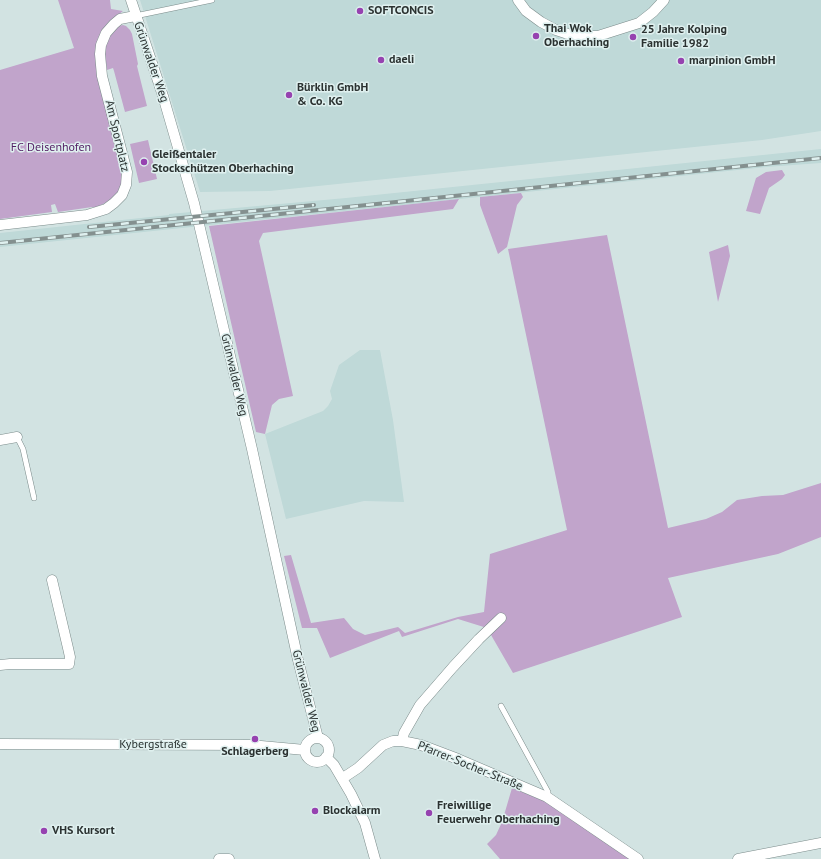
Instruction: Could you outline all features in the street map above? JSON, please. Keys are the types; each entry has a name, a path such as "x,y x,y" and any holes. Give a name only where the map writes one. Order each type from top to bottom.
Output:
{"street":[{"name":"Grünwalder Weg","path":"131,0 135,16 163,96 194,203 252,449 298,660 318,738"},
{"path":"518,0 526,11 536,18 556,30 574,36 598,36 639,23 653,12 664,0"},
{"name":"Am Sportplatz","path":"0,225 87,215 106,209 122,195 126,185 127,172 102,76 100,49 102,38 114,24 120,19 135,16"},
{"path":"0,440 17,437"},
{"path":"0,665 69,664 70,657 52,580"},
{"path":"402,741 404,733 420,705 458,662 501,618"},
{"path":"318,738 324,741 328,747 326,758 313,761 306,755 305,750 310,740 318,738"},
{"name":"Pfarrer-Socher-Straße","path":"343,778 358,768 383,745 402,741 421,745 547,797 638,859"},
{"name":"Kybergstraße","path":"0,744 250,745 305,750"},
{"path":"326,758 334,765 343,778 365,823 375,859"},
{"path":"738,859 821,843"},
{"path":"219,859 229,859"}],"lane":[{"name":"Grünwalder Weg","path":"135,16 212,0"},
{"path":"17,437 23,449 34,498"},
{"path":"502,706 548,792 547,797"}],"shaded area":[{"path":"140,0 821,0 821,131 762,140 270,191 200,192"},
{"path":"821,149 821,163 766,167 0,247 0,233 169,214 346,198"},
{"path":"360,350 380,350 393,420 404,502 364,501 286,519 265,434 323,411 332,399 330,391 339,365"}],"green space":[{"name":"FC Deisenhofen","path":"58,0 110,0 111,9 123,11 108,23 98,38 96,46 124,172 123,184 119,193 111,200 97,207 58,212 55,204 51,205 52,212 0,219 0,70 74,48"},
{"path":"123,25 130,30 132,34 138,64 137,66 147,106 125,112 113,68 107,70 105,54 106,41 119,26"},
{"name":"Gleißentaler Stockschützen Oberhaching","path":"148,140 157,179 139,183 130,144"},
{"path":"782,170 785,175 782,179 769,188 760,214 746,211 756,178 766,172"},
{"path":"521,193 523,197 517,205 507,247 498,254 480,205 480,197"},
{"path":"459,199 453,209 263,233 259,241 293,396 279,399 272,405 265,434 256,432 209,226"},
{"path":"607,235 668,528 706,519 722,512 737,500 762,496 783,495 821,483 821,537 778,554 668,578 682,617 513,673 487,628 458,619 402,637 399,631 330,658 317,628 302,628 284,556 291,555 311,623 344,618 353,629 365,635 398,627 405,633 458,617 484,612 490,554 567,530 508,249"},
{"path":"728,245 730,256 718,302 709,252"},
{"path":"512,788 547,802 632,859 500,859 487,844 496,835 502,822"}],"railway":[{"path":"0,243 821,158"},
{"path":"89,227 314,205"}],"place":[{"name":"SOFTCONCIS","path":"360,11"},
{"name":"Thai Wok Oberhaching","path":"536,36"},
{"name":"25 Jahre Kolping Familie 1982","path":"633,37"},
{"name":"daeli","path":"381,60"},
{"name":"marpinion GmbH","path":"681,61"},
{"name":"Bürklin GmbH & Co. KG","path":"289,95"},
{"name":"Gleißentaler Stockschützen Oberhaching","path":"144,162"},
{"name":"Schlagerberg","path":"255,739"},
{"name":"Blockalarm","path":"315,811"},
{"name":"Freiwillige Feuerwehr Oberhaching","path":"429,813"},
{"name":"VHS Kursort","path":"44,831"}]}
